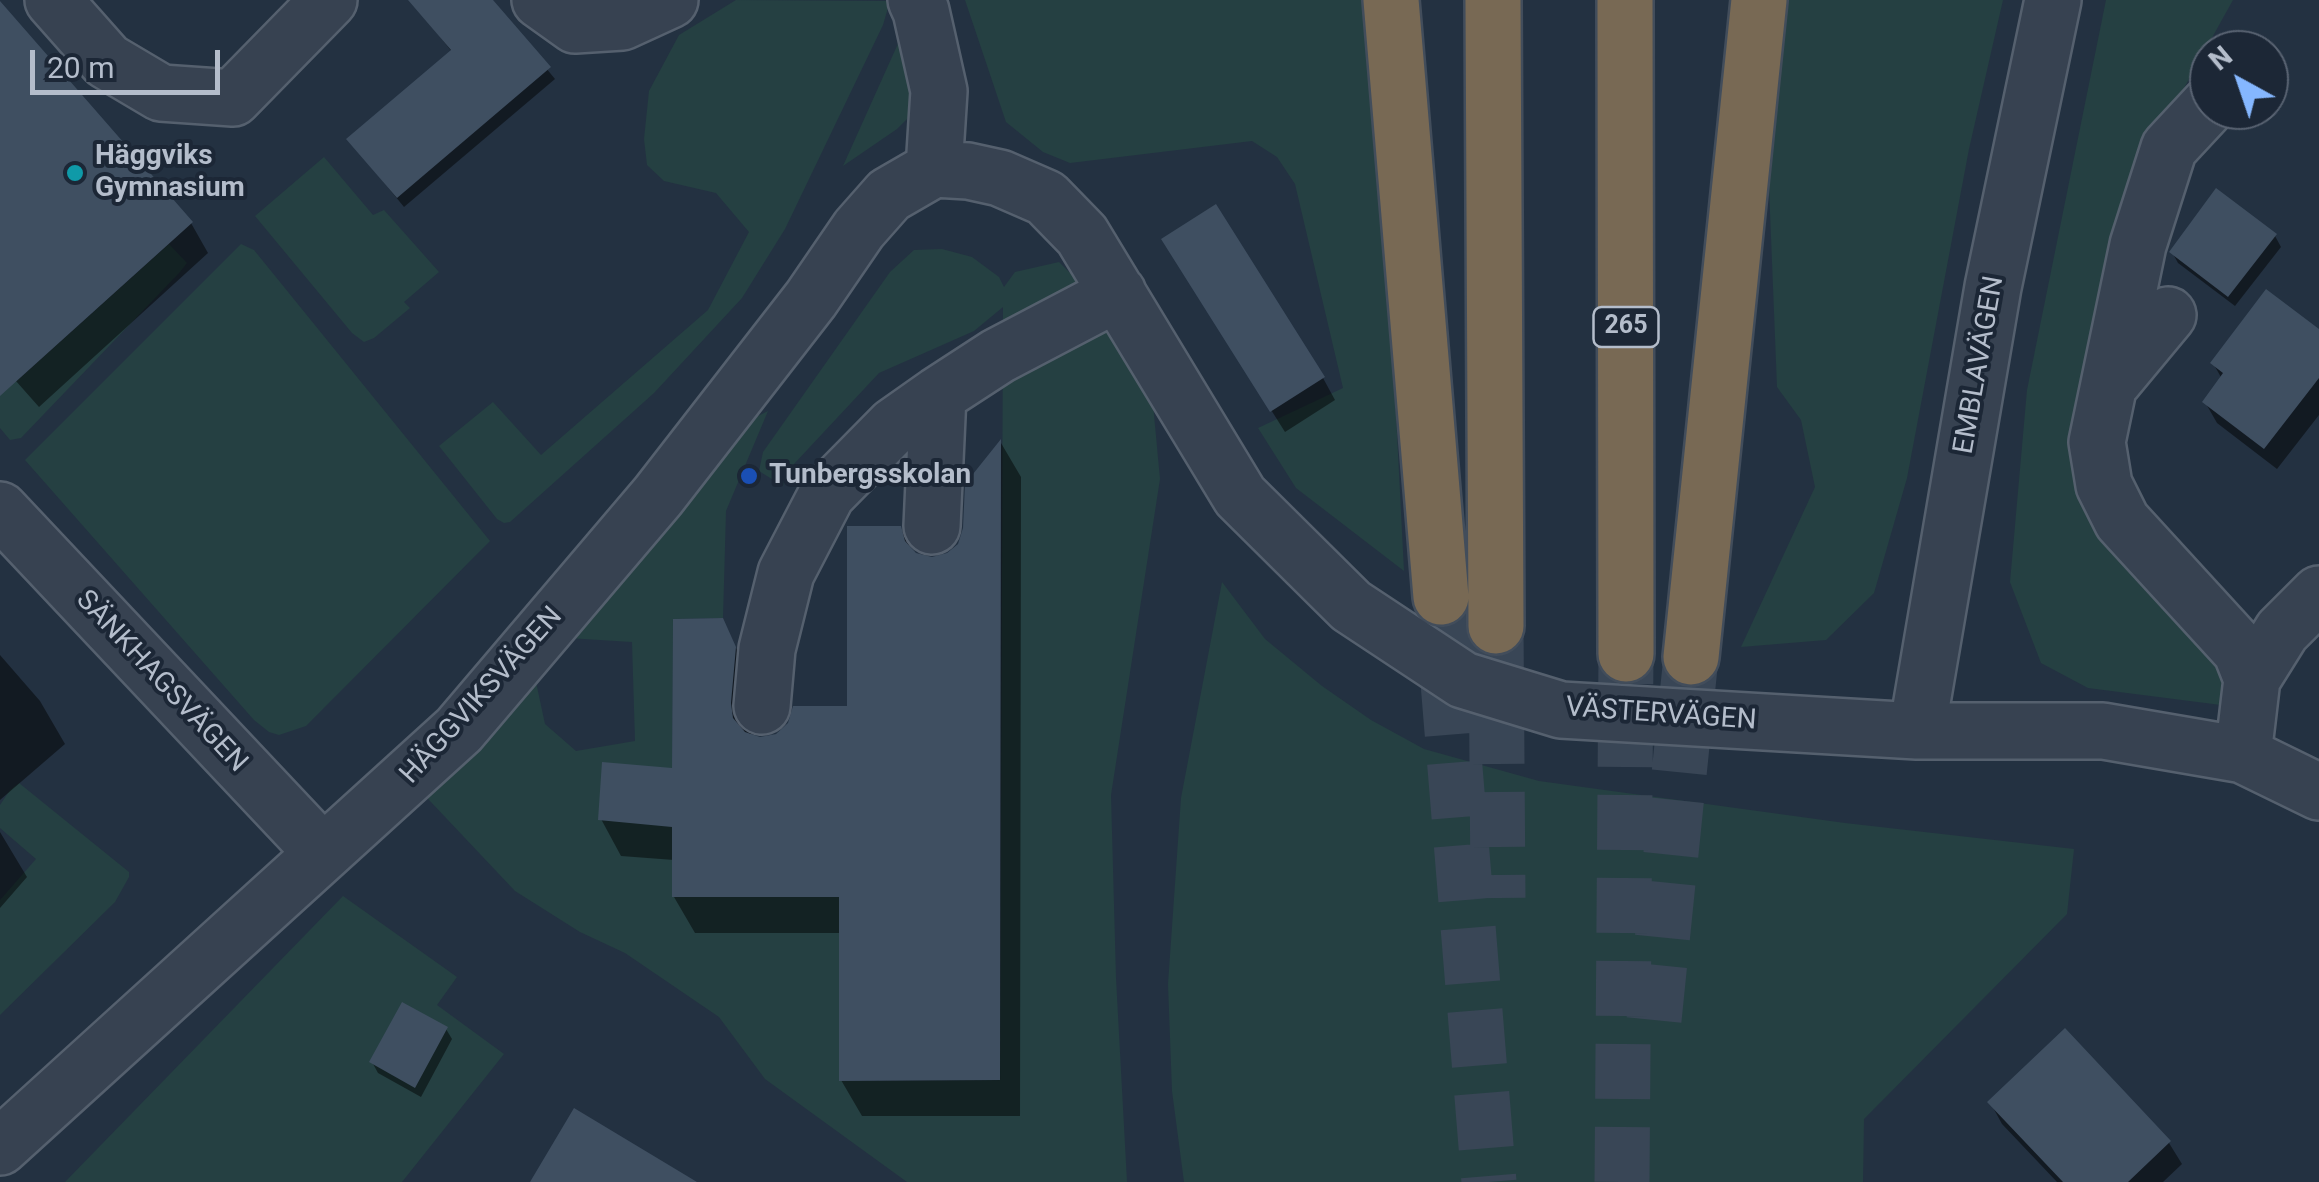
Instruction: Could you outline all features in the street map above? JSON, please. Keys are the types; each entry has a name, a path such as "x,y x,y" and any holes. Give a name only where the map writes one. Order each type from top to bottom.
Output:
{"highway":[{"path":"1391,0 1440,597"},
{"path":"1493,0 1496,626"},
{"name":"265","path":"1625,0 1626,654"},
{"path":"1692,657 1759,0"}],"street":[{"path":"52,0 107,61 161,93 233,98 329,0"},
{"path":"540,0 576,25 622,22 670,0"},
{"path":"916,0 939,91 934,169"},
{"name":"EMBLAVÄGEN","path":"1917,731 1993,287 2053,0"},
{"path":"2189,127 2169,148 2138,245 2097,442 2104,484 2122,521 2241,651 2252,679"},
{"name":"HÄGGVIKSVÄGEN","path":"0,1147 459,730 658,496 812,299 859,229 889,195 934,169"},
{"name":"VÄSTERVÄGEN","path":"934,169 1000,178 1046,198 1082,235 1240,496 1352,606 1463,680 1561,710 1917,731 2103,731 2242,755 2319,792"},
{"path":"762,706 767,649 786,574 826,494 894,426 938,395 998,356 1118,293"},
{"path":"2108,386 2168,316"},
{"path":"932,526 938,395"},
{"name":"SÄNKHAGSVÄGEN","path":"0,510 323,854"},
{"path":"2242,755 2252,679 2282,631 2319,594"}],"green space":[{"path":"736,0 890,1 883,25 785,229 742,298 654,393 510,522 504,523 439,446 493,402 541,455 708,310 749,232 716,193 664,181 647,165 644,139 649,91 679,35"},
{"path":"965,0 1375,0 1404,571 1296,488 1258,428 1343,388 1295,184 1277,157 1252,141 1070,163 1043,152 1006,122"},
{"path":"1787,0 2003,0 1969,149 1907,478 1874,593 1826,640 1741,647 1815,487 1801,420 1777,387 1769,187"},
{"path":"2106,0 2233,0 2216,30 2189,30 2189,79 2150,149 2081,429 2228,669 2221,705 2088,688 2041,663 2010,582 2027,390"},
{"path":"905,28 917,109 897,129 843,166"},
{"path":"324,157 373,215 384,210 439,272 404,302 410,308 364,342 352,333 255,216"},
{"path":"169,244 187,263 180,272 21,438 10,440 0,428 0,356 20,378"},
{"path":"241,244 254,250 490,541 306,726 279,735 254,720 25,460"},
{"path":"942,249 972,257 999,277 1004,287 1015,272 1059,262 1086,289 1153,404 1160,479 1111,795 1127,1182 907,1182 765,1079 719,1017 625,953 580,932 515,891 396,765 536,682 545,724 576,751 635,741 632,642 536,636 695,448 768,411 726,511 723,618 673,619 672,897 839,897 839,1081 1000,1080 1003,307 974,331 879,373 794,464 783,486 759,471 763,452 890,272 914,250"},
{"path":"1222,582 1265,639 1371,720 1424,749 1539,781 1845,823 2074,849 2067,914 1864,1119 1863,1182 1184,1182 1172,1091 1168,984 1181,798"},
{"path":"19,783 129,872 129,877 115,902 0,1015 0,900 36,859 0,828 0,805"},
{"path":"343,896 457,977 437,1005 504,1054 402,1182 65,1182"}],"building":[{"path":"408,0 493,0 551,67 397,198 346,139 451,50"},
{"name":"Häggviks Gymnasium","path":"0,1 193,222 0,396"},
{"path":"2216,188 2277,234 2228,297 2169,252"},
{"path":"1216,204 1325,377 1270,412 1161,239"},
{"path":"2266,289 2319,329 2319,378 2264,449 2202,402 2223,373 2210,363"},
{"path":"1001,439 1000,1080 839,1081 839,897 672,897 672,827 598,820 602,762 672,768 673,619 723,618 736,647 733,718 745,732 760,737 776,734 788,723 793,706 847,706 847,526 901,526 905,541 916,553 932,557 947,553 958,544 963,528 965,484"},
{"path":"402,1002 448,1027 415,1088 369,1062"},
{"path":"2065,1028 2171,1141 2128,1182 2063,1182 1987,1102"},
{"path":"574,1108 697,1182 530,1182"}],"tunnel":[{"path":"1441,597 1489,1182"},
{"path":"1496,626 1498,898"},
{"path":"1622,1182 1626,654"},
{"path":"1654,1020 1691,657"}],"place":[{"name":"Häggviks Gymnasium","path":"75,173"},
{"name":"Tunbergsskolan","path":"749,476"}]}
